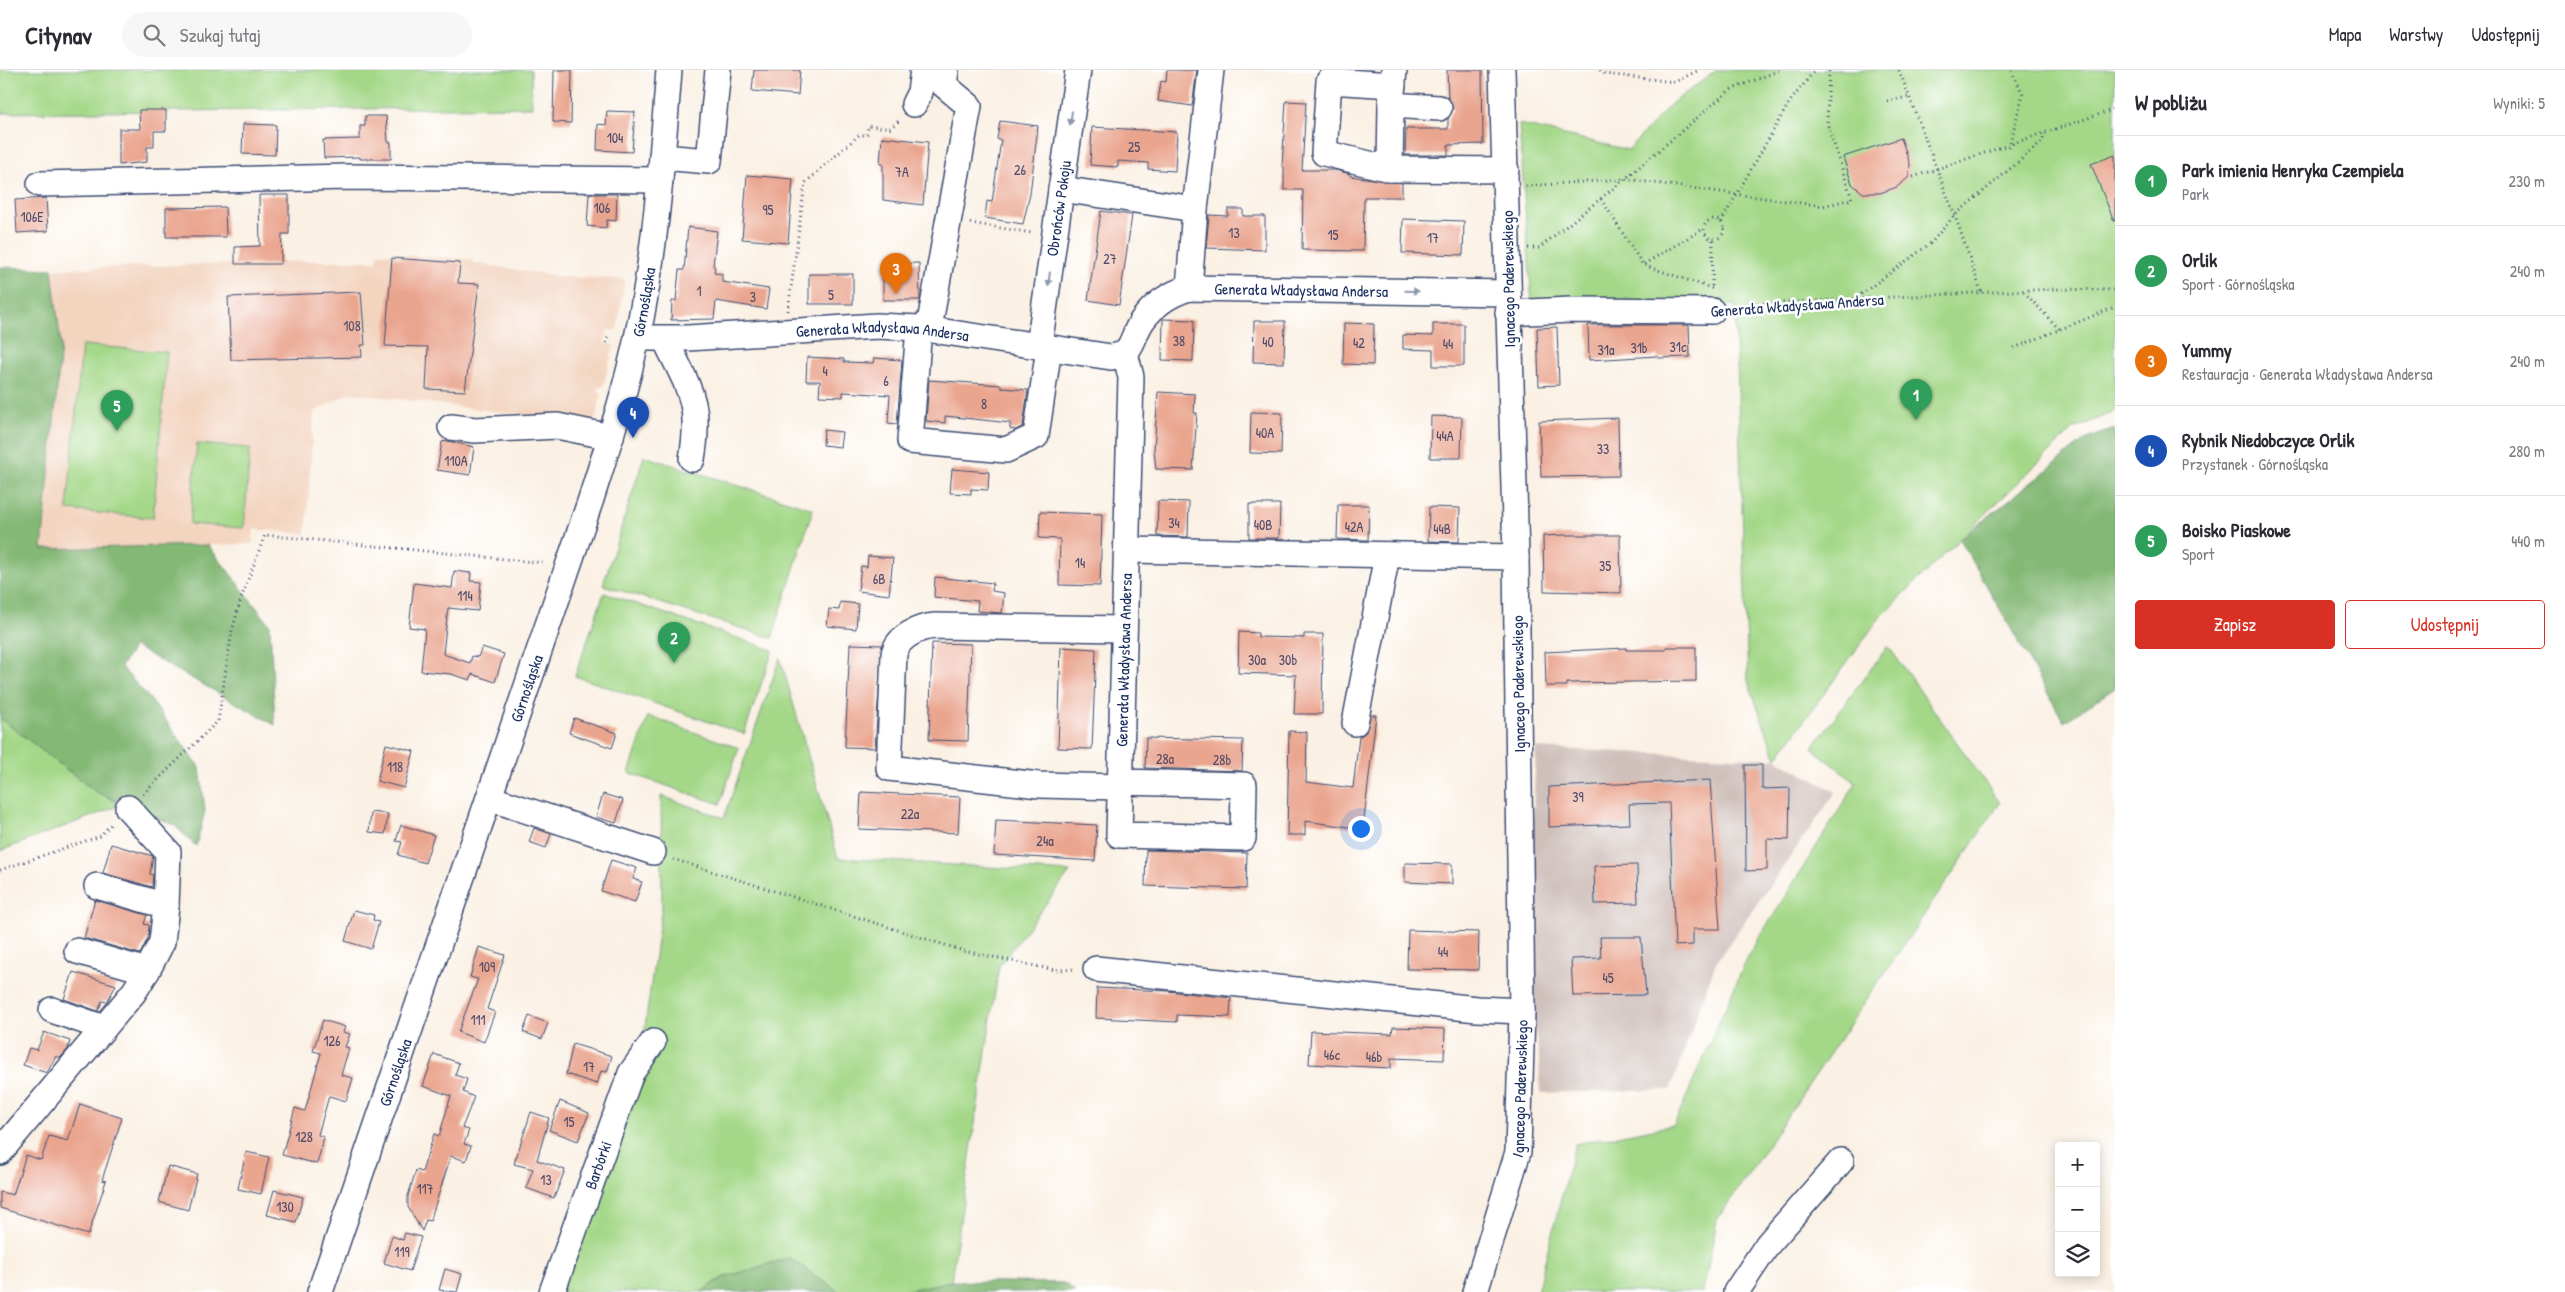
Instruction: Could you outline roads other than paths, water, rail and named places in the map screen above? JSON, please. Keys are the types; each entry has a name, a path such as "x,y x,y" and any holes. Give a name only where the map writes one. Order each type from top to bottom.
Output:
{"street":[{"name":"Górnośląska","path":"320,1292 568,569 611,437 637,338 650,266 669,70"},
{"path":"40,184 661,168 709,161 718,70"},
{"path":"914,104 920,92 923,70"},
{"path":"924,328 949,220 969,106 944,85 946,70"},
{"name":"Obrońców Pokoju","path":"924,328 910,441 1006,450 1036,436 1055,237 1078,70"},
{"path":"1188,288 1195,209 1212,70"},
{"name":"Ignacego Paderewskiego","path":"1475,1292 1518,1152 1522,1011 1516,557 1502,70"},
{"path":"1439,108 1392,87 1329,81 1324,153 1390,169 1506,170"},
{"path":"1390,169 1392,87"},
{"path":"1062,189 1195,209"},
{"name":"Generała Władysława Andersa","path":"637,338 665,339 877,326 924,328 1103,358 1125,353 1130,349 1141,322 1148,313 1171,293 1188,288 1508,303 1571,310 1714,297"},
{"path":"665,339 692,395 696,426 692,459"},
{"name":"Generała Władysława Andersa","path":"1120,784 1244,785 1243,838 1119,835 1120,784 1124,629 1128,550 1131,377 1125,353"},
{"path":"451,427 475,430 557,426 611,437"},
{"path":"1128,550 1516,557"},
{"path":"1355,723 1387,555"},
{"path":"1120,784 1038,785 889,768 894,654 895,648 902,640 921,629 935,626 1124,629"},
{"path":"489,798 653,852"},
{"path":"0,1152 134,992 162,942 166,906 168,852 128,808"},
{"path":"97,886 166,906"},
{"path":"77,951 147,971"},
{"path":"1096,969 1477,1009 1522,1011"},
{"path":"52,1010 104,1028"},
{"name":"Barbórki","path":"552,1292 631,1073 653,1042"},
{"path":"1736,1292 1768,1244 1842,1161"}],"place":[{"name":"Yummy","path":"896,294"},
{"name":"Park imienia Henryka Czempiela","path":"1916,420"},
{"name":"Boisko Piaskowe","path":"117,431"},
{"name":"Rybnik Niedobczyce Orlik","path":"633,438"},
{"name":"Orlik","path":"674,663"}]}
